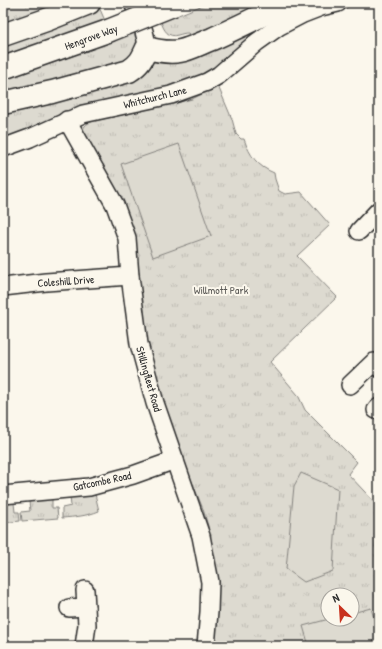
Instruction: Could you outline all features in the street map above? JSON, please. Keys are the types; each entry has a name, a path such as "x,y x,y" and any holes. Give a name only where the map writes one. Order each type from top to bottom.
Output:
{"highway":[{"path":"3,35 89,3"},
{"path":"3,103 52,92 129,71 141,61 147,48 164,52 179,51 191,48 232,30 286,3"},
{"name":"Hengrove Way","path":"3,68 108,31 175,4"}],"street":[{"path":"133,3 144,32 147,48"},
{"name":"Whitchurch Lane","path":"3,148 30,138 82,114 170,95 206,82 219,75 257,42 278,27 303,14 321,7 338,3"},
{"name":"Stillingfleet Road","path":"67,120 115,205 127,238 130,276 139,344 155,403 201,536 210,582 206,646"},
{"path":"358,231 379,210"},
{"name":"Coleshill Drive","path":"3,287 46,282 130,276"},
{"path":"350,385 374,362 379,368"},
{"name":"Gatcombe Road","path":"3,495 89,487 133,475 175,460"},
{"path":"69,608 86,598 87,625 84,646"}],"green space":[{"path":"3,3 68,3 3,26"},
{"path":"208,3 268,3 191,40 188,33 175,36 169,34 165,30 161,22"},
{"path":"300,3 324,3 227,64 179,86 88,104 59,115 40,127 3,144 3,113 140,77 155,57"},
{"path":"99,7 106,23 3,60 3,42"},
{"path":"137,32 141,42 131,62 3,96 3,79 61,60"},
{"name":"Willmott Park","path":"218,86 232,119 236,134 241,139 244,139 255,160 263,167 274,173 279,191 285,194 301,192 330,225 297,256 337,297 270,362 298,395 305,410 357,462 348,474 379,507 375,547 379,552 379,646 214,646 215,570 208,526 203,509 167,420 147,347 134,253 82,136 83,130 88,123 192,99"},
{"path":"179,144 211,236 153,257 121,164"},
{"path":"301,473 338,489 333,571 304,582 286,569 294,486"},
{"path":"95,494 99,511 76,517 62,518 62,508 71,506 70,497"},
{"path":"52,499 52,508 57,508 58,518 22,521 21,512 30,511 29,501"},
{"path":"14,503 15,512 19,512 20,521 3,523 3,504"},
{"path":"371,608 379,636 379,646 309,646 303,626 320,621 320,627 360,627 360,611"}]}
